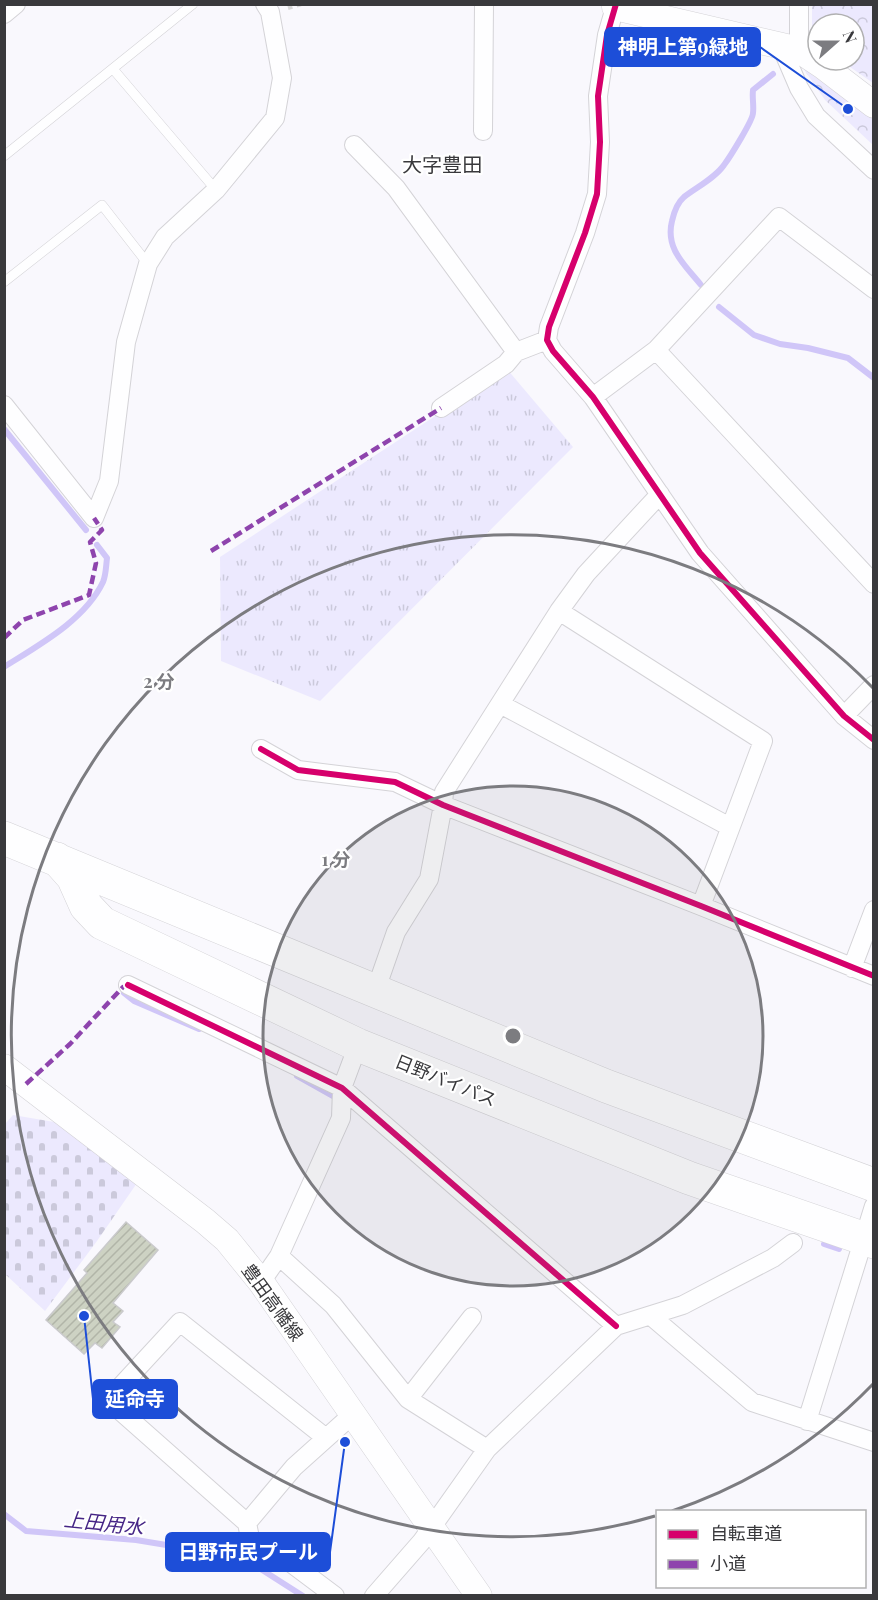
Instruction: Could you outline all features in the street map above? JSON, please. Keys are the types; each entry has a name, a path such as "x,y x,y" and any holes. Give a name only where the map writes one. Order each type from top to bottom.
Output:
{"highway":[{"path":"4,838 606,1086 873,1185"},
{"name":"日野バイパス","path":"57,859 72,878 90,911 102,923 358,1045 689,1178 869,1240"}],"main road":[{"path":"611,5 790,48 823,66 873,105"},
{"name":"豊田高幡線","path":"4,1067 206,1221 227,1240 261,1282 479,1596"}],"street":[{"path":"4,14 16,4"},
{"path":"4,405 94,518 109,481 126,342 148,264 165,237 216,190 275,118 282,78 270,12 265,4"},
{"path":"483,131 484,4"},
{"path":"799,4 790,48 800,88 816,116 873,170"},
{"path":"611,5 598,96 600,142 597,194 549,327 547,340 553,351 592,397 700,553 844,716 873,740"},
{"path":"354,145 396,188 516,352"},
{"path":"592,397 656,350 779,217 873,289"},
{"path":"441,408 506,364 516,352 547,340"},
{"path":"656,350 873,584"},
{"path":"375,992 396,932 429,879 444,792 559,611 586,574 660,494"},
{"path":"559,611 763,741 701,906"},
{"path":"844,716 873,685"},
{"path":"500,704 729,827"},
{"path":"261,749 298,770 395,782 443,805 873,976"},
{"path":"852,968 873,910"},
{"path":"128,985 342,1089 616,1326"},
{"path":"261,1282 279,1256 341,1118 342,1089 358,1045"},
{"path":"807,1421 869,1240 873,1206"},
{"path":"374,1596 422,1541 487,1449 616,1326 693,1300 773,1258 793,1243"},
{"path":"279,1256 333,1305 408,1399 487,1449"},
{"path":"651,1316 752,1402 873,1442"},
{"path":"408,1399 472,1317"},
{"path":"326,1438 180,1322 108,1400 247,1523 251,1543 271,1548 335,1596"},
{"path":"247,1523 294,1467 352,1415"}],"lane":[{"path":"4,156 193,4"},
{"path":"113,69 216,190"},
{"path":"4,282 102,205 148,264"}],"green space":[{"path":"812,5 873,5 873,83 857,72 866,72 866,12 812,12"},
{"path":"803,68 873,118 873,145 825,100"},
{"path":"507,369 573,447 320,701 221,661 220,557"},
{"path":"13,1115 66,1124 137,1183 45,1311 5,1274 5,1124"}],"building":[{"path":"126,1222 158,1250 113,1303 123,1311 113,1322 120,1327 102,1348 95,1343 84,1354 46,1320 87,1273 84,1270"}],"waterway":[{"path":"701,285 678,256 671,240 675,211 684,197 711,178 724,165 752,117 753,90 773,74"},
{"path":"719,307 754,335 780,344 848,358 874,378"},
{"path":"4,429 86,530"},
{"path":"4,667 73,620 95,596 104,579 107,558 97,545"},
{"path":"124,993 134,1001 199,1029"},
{"path":"297,1076 338,1099"},
{"path":"824,1244 839,1249"},
{"name":"上田用水","path":"4,1514 26,1531 136,1540 248,1561 303,1596"}],"marked path":[{"path":"211,551 441,408"},
{"path":"4,638 23,620 89,595 96,563 90,542 102,530 94,518"},
{"path":"26,1084 70,1044 123,987 128,985"}],"cycle path":[{"path":"616,4 607,35 598,96 600,142 597,194 585,233 549,327 547,340 553,351 593,397 700,553 844,716 874,740"},
{"path":"261,749 298,770 395,782 443,805 874,976"},
{"path":"128,985 342,1088 616,1326"}],"place":[{"name":"神明上第9緑地","path":"848,109"},
{"name":"延命寺","path":"84,1316"},
{"name":"日野市民プール","path":"345,1442"}],"district":[{"name":"大字豊田","path":"442,163"}]}
